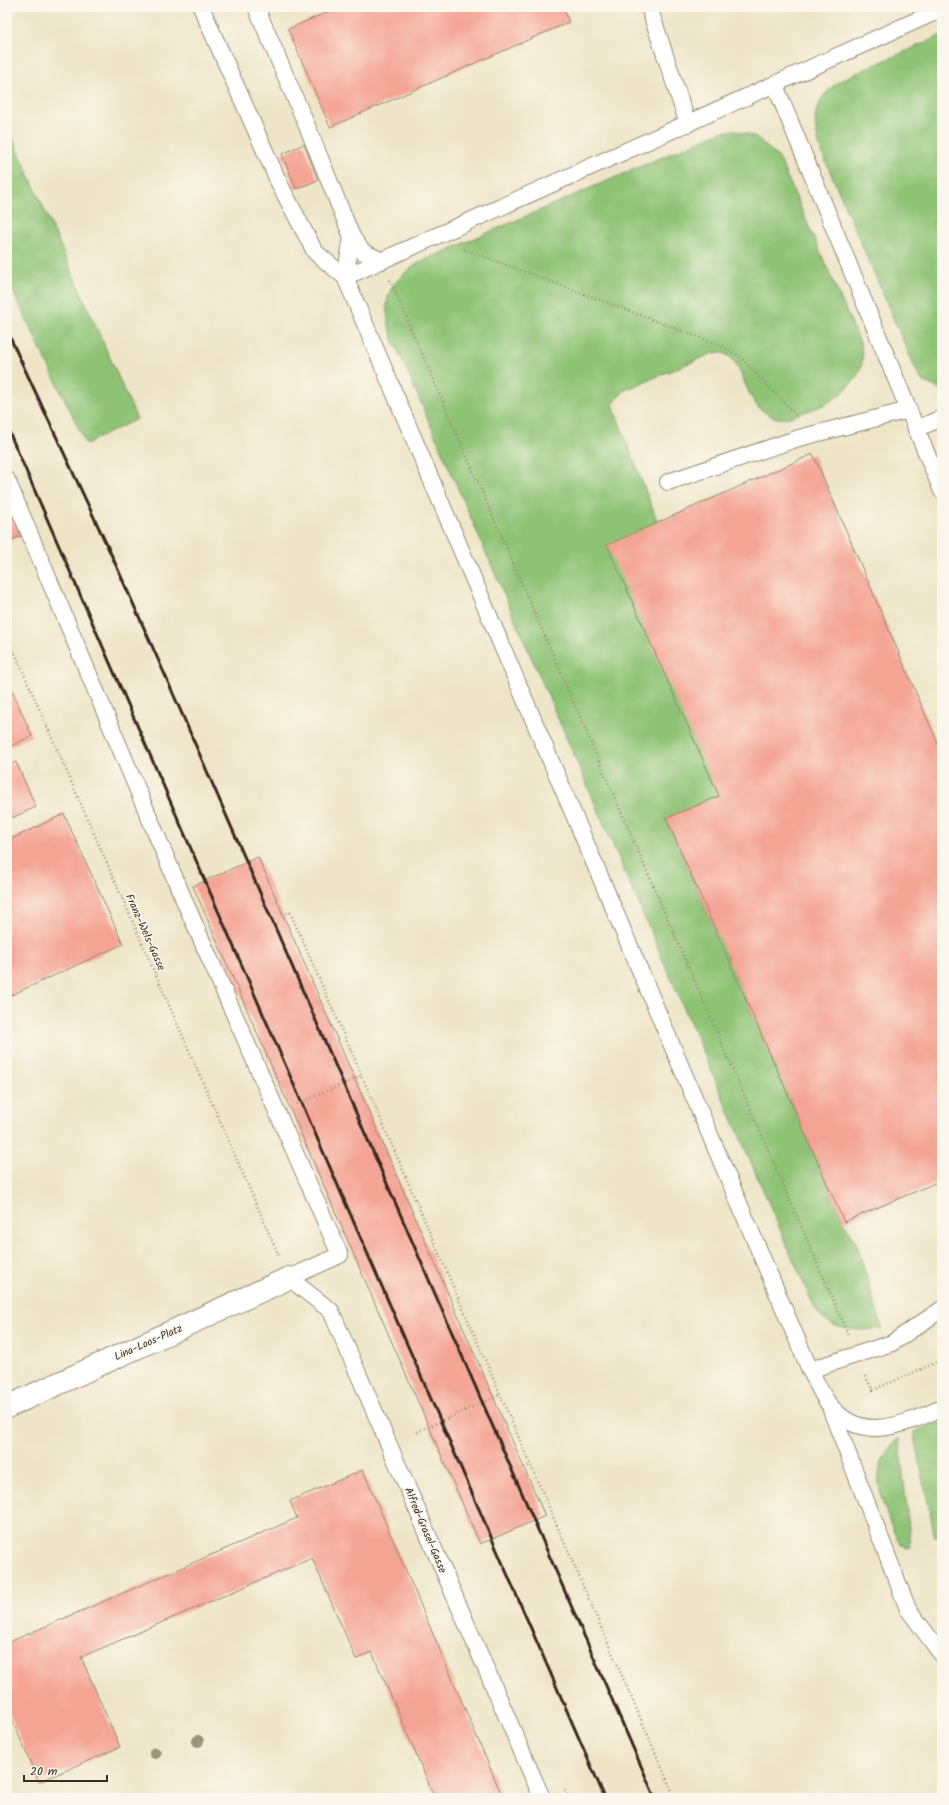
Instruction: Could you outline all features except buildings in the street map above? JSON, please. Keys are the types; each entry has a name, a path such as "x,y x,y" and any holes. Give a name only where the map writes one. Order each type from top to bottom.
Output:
{"street":[{"name":"Lina-Loos-Platz","path":"7,1406 289,1278"}],"lane":[{"path":"201,7 280,185 315,252 345,277 810,1370 828,1403 908,1608 942,1655"},
{"path":"256,7 307,126 352,237 363,252 382,260"},
{"path":"649,7 688,124"},
{"path":"345,277 942,9"},
{"path":"775,85 942,491"},
{"path":"345,277 352,237"},
{"path":"668,482 815,434 909,410"},
{"path":"916,429 942,418"},
{"path":"7,480 187,907 340,1255 289,1278"},
{"name":"Alfred-Grasel-Gasse","path":"289,1278 331,1311 542,1798"},
{"path":"810,1370 892,1343 942,1309"},
{"path":"828,1403 846,1422 873,1429 904,1425 942,1408"}],"path":[{"path":"433,238 720,345 740,357 815,434"},
{"path":"382,260 864,1373 873,1390 942,1360"},
{"name":"Franz-Wels-Gasse","path":"7,635 270,1235"},
{"path":"283,914 290,912 675,1798"},
{"path":"278,1113 362,1076"},
{"path":"417,1432 500,1395"},
{"path":"524,1468 530,1465"}],"green space":[{"path":"942,35 942,390 922,381 915,368 822,153 818,141 815,121 816,112 824,96 841,80"},
{"path":"7,125 137,419 86,444 7,279"},
{"path":"734,130 756,137 779,158 861,345 862,363 859,373 842,393 826,404 791,417 778,418 773,417 763,411 757,405 747,389 736,364 731,358 722,353 713,353 625,390 613,403 658,523 719,796 666,818 844,1222 857,1245 882,1328 874,1329 857,1330 832,1325 820,1315 810,1298 393,339 387,313 389,294 393,286 409,270 420,262 720,132"},
{"path":"942,1420 942,1536 935,1538 914,1432"},
{"path":"899,1438 911,1547 906,1548 897,1538 893,1530 879,1485 880,1466 890,1448"}],"railway":[{"path":"7,331 111,554 165,675 655,1798"},
{"path":"7,427 605,1798"}]}
